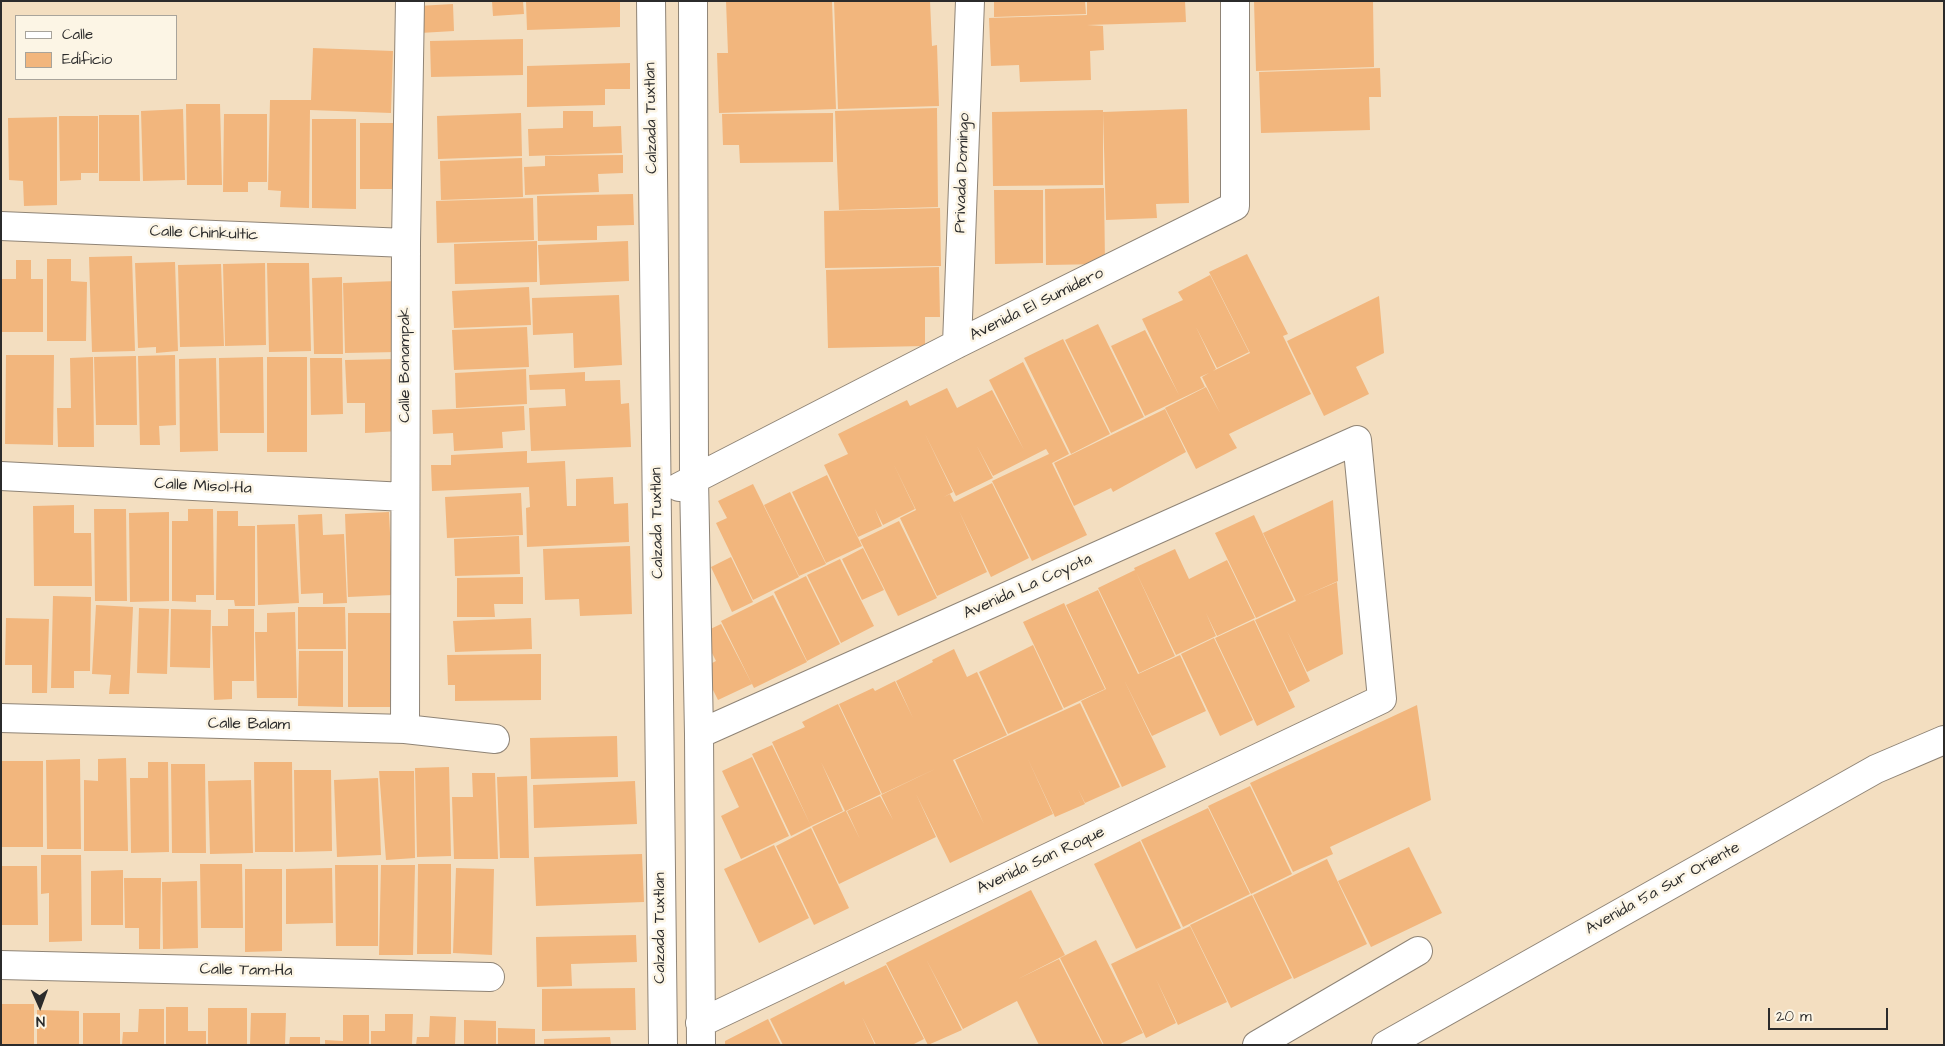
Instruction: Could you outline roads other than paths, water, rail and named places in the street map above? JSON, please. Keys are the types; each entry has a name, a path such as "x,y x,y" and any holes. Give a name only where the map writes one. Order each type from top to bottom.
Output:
{"street":[{"name":"Calle Bonampak","path":"405,729 406,243 410,1"},
{"name":"Calzada Tuxtlan","path":"650,1 658,498 663,1045"},
{"path":"693,1 694,479 699,734 701,1034"},
{"name":"Privada Domingo","path":"957,344 970,1"},
{"name":"Avenida El Sumidero","path":"658,498 957,344 1235,206 1235,1"},
{"name":"Calle Chinkultic","path":"1,226 406,243"},
{"name":"Avenida La Coyota","path":"699,734 1357,440 1382,699"},
{"name":"Calle Misol-Ha","path":"1,476 405,497"},
{"name":"Avenida San Roque","path":"701,1034 1382,699"},
{"name":"Calle Balam","path":"1,718 405,729 495,739"},
{"name":"Avenida 5a Sur Oriente","path":"1386,1045 1876,769 1944,740"},
{"path":"1257,1045 1418,951"},
{"name":"Calle Tam-Ha","path":"1,964 490,977"}]}
